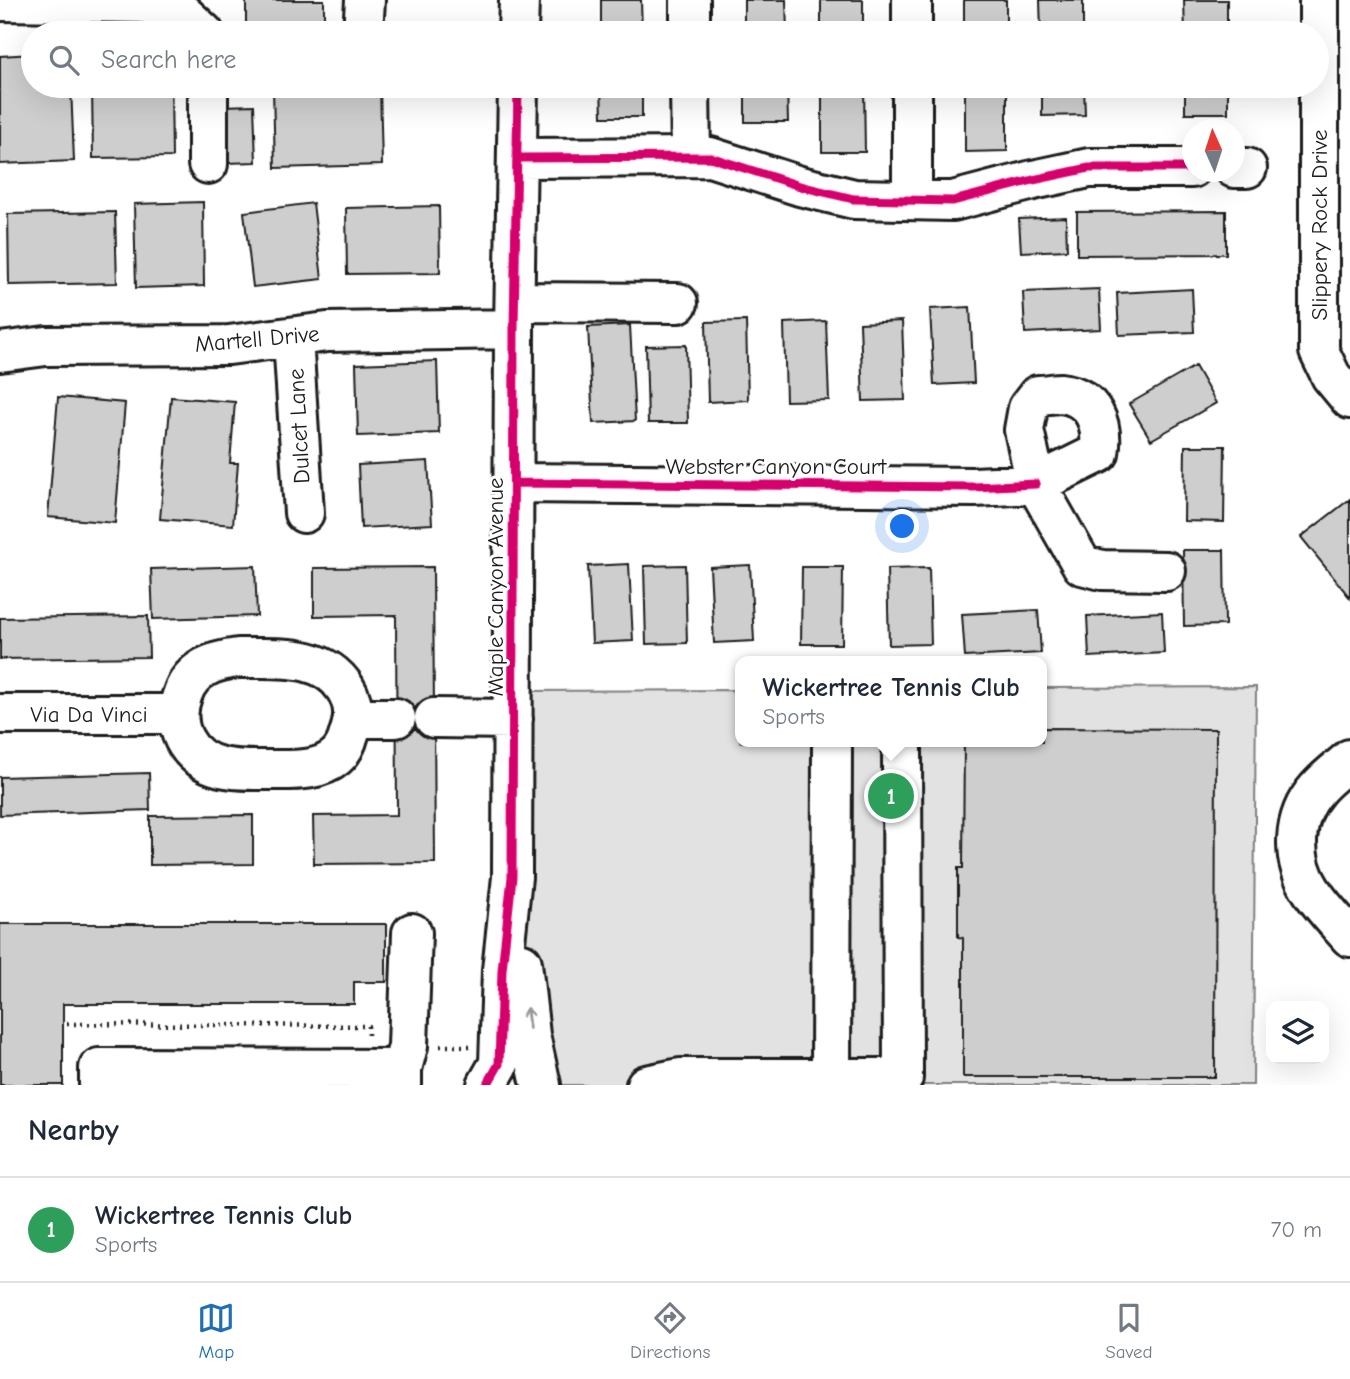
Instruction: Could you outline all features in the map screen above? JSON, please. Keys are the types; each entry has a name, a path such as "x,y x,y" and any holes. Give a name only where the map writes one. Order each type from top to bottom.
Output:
{"street":[{"path":"207,21 208,0"},
{"path":"364,21 365,0"},
{"path":"519,0 519,21"},
{"path":"690,0 690,21"},
{"path":"912,0 912,21"},
{"name":"Slippery Rock Drive","path":"1319,0 1319,21"},
{"path":"0,1 142,3 179,10 192,21"},
{"path":"208,98 208,164"},
{"name":"Maple Canyon Avenue","path":"489,1085 499,1063 502,970 512,877 518,98"},
{"path":"690,98 691,157"},
{"path":"912,98 912,200"},
{"name":"Slippery Rock Drive","path":"1319,98 1319,351 1331,376 1350,399"},
{"path":"518,158 710,157 800,186 854,199 953,201 1089,168 1182,168"},
{"name":"Martell Drive","path":"0,352 46,346 229,345 327,332 678,303"},
{"name":"Dulcet Lane","path":"293,338 303,513"},
{"name":"Webster Canyon Court","path":"515,483 960,486 1036,484 1082,565 1102,570 1166,570"},
{"name":"Via Da Vinci","path":"238,658 304,660 325,667 339,679 351,697 354,718 347,743 337,757 320,766 246,770 219,767 195,755 181,738 177,714 183,691 197,672 215,661 238,658"},
{"name":"Via Da Vinci","path":"0,714 177,714"},
{"path":"354,718 396,718"},
{"path":"434,719 513,719"},
{"path":"831,1079 832,747"},
{"path":"646,1085 680,1078 903,1079 902,747"},
{"path":"1350,759 1317,788 1302,810 1297,836 1299,864 1311,890 1350,937"},
{"name":"Maple Canyon Avenue","path":"512,877 530,1035 541,1085"},
{"path":"99,1085 99,1068 412,1067 408,1046 412,933"},
{"name":"Maple Canyon Avenue","path":"489,1085 516,1080 531,1085"}],"path":[{"path":"68,1024 368,1026 368,1045"},
{"path":"412,1067 475,1046"}],"shaded area":[{"path":"1256,687 1253,1085 524,1085 527,691 735,690 735,747 1047,747 1047,688"}],"building":[{"path":"246,0 324,0 324,21 246,21"},
{"path":"601,0 641,0 642,21 601,21"},
{"path":"744,0 786,0 787,21 744,21"},
{"path":"821,0 863,0 863,21 821,21"},
{"path":"964,0 1006,0 1006,21 964,21"},
{"path":"1040,0 1083,0 1083,21 1041,21"},
{"path":"1184,0 1227,0 1227,21 1185,21"},
{"path":"21,55 21,98 71,98 74,161 0,164 0,56"},
{"path":"92,98 171,98 172,157 93,158"},
{"path":"273,98 380,98 382,165 275,168"},
{"path":"601,98 642,98 642,117 602,117"},
{"path":"745,98 787,98 788,122 745,122"},
{"path":"822,98 864,98 865,152 822,152"},
{"path":"965,98 1007,98 1007,151 965,152"},
{"path":"1042,98 1084,98 1085,115 1042,116"},
{"path":"1185,98 1228,98 1228,113 1185,113"},
{"path":"254,105 256,162 226,163 223,106"},
{"path":"203,202 204,286 136,288 134,204"},
{"path":"313,203 322,279 253,287 244,212"},
{"path":"439,206 440,273 347,274 346,208"},
{"path":"1226,211 1226,254 1077,255 1077,212"},
{"path":"115,212 117,283 9,285 8,214"},
{"path":"1066,217 1067,250 1021,252 1019,219"},
{"path":"1099,289 1101,329 1025,333 1023,292"},
{"path":"1192,289 1194,332 1119,335 1117,293"},
{"path":"970,307 974,383 934,385 930,309"},
{"path":"746,321 748,400 708,402 706,322"},
{"path":"826,321 829,400 786,401 784,323"},
{"path":"902,321 905,400 863,401 860,323"},
{"path":"630,325 635,421 593,423 588,327"},
{"path":"686,345 688,423 648,423 646,346"},
{"path":"437,361 439,433 358,436 356,364"},
{"path":"1195,366 1216,403 1151,440 1129,404"},
{"path":"58,397 125,403 115,523 48,517"},
{"path":"171,397 235,402 230,463 238,463 233,525 160,519"},
{"path":"1185,446 1225,446 1224,522 1184,521"},
{"path":"428,461 432,524 361,528 358,465"},
{"path":"1350,499 1350,598 1301,537"},
{"path":"1183,550 1224,550 1225,625 1184,626"},
{"path":"629,564 633,641 592,643 588,566"},
{"path":"685,565 687,643 646,644 644,566"},
{"path":"750,565 754,641 714,643 710,567"},
{"path":"255,566 257,616 153,619 151,569"},
{"path":"433,567 435,863 314,864 313,816 397,815 396,615 314,616 314,568"},
{"path":"802,567 843,567 842,644 801,644"},
{"path":"929,568 931,644 889,645 887,569"},
{"path":"1038,610 1041,653 965,656 962,614"},
{"path":"1162,612 1164,653 1089,657 1087,616"},
{"path":"148,616 149,657 0,659 0,618"},
{"path":"1047,728 1216,729 1215,1077 963,1077 963,938 958,937 958,868 963,868 964,747 1047,747"},
{"path":"149,773 150,810 0,815 0,777"},
{"path":"253,815 253,864 150,865 150,816"},
{"path":"0,924 386,924 386,982 354,982 354,1004 63,1004 63,1085 0,1085"}],"cycle path":[{"path":"487,1085 499,1064 502,970 512,877 518,98"},
{"path":"518,158 710,157 800,186 854,199 953,201 1089,168 1182,168"},
{"path":"515,483 974,487 1036,484"}],"place":[{"name":"Wickertree Tennis Club","path":"891,796"}]}
